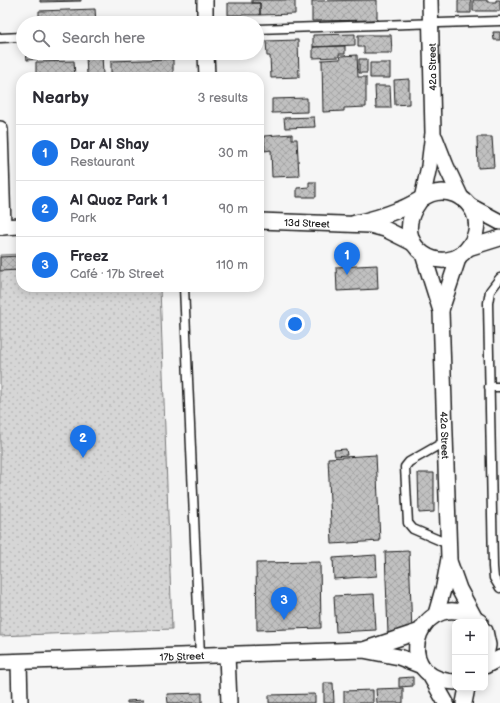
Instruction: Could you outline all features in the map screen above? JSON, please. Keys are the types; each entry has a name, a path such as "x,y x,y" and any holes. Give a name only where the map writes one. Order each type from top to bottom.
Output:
{"street":[{"path":"205,0 205,16"},
{"name":"42a Street","path":"420,200 429,166 433,133 430,0"},
{"path":"206,60 207,72"},
{"path":"0,130 1,227 16,226"},
{"name":"42a Street","path":"433,133 446,166 466,202"},
{"path":"500,222 452,193 442,192 431,194 420,200 412,211 409,222 409,233 418,249 441,260 500,238"},
{"name":"13d Street","path":"355,224 387,215 420,200"},
{"path":"464,252 476,232 475,218 466,202"},
{"name":"13d Street","path":"264,221 355,224 385,230 418,249"},
{"name":"42a Street","path":"418,249 441,311 448,551 444,586 436,614"},
{"name":"42a Street","path":"441,311 464,252"},
{"name":"42a Street","path":"448,551 459,588 477,619"},
{"path":"446,703 426,671 416,649 417,640 420,631 427,621 436,614 449,610 462,612 474,619"},
{"path":"488,627 500,633"},
{"name":"17b Street","path":"363,650 420,631"},
{"name":"17b Street","path":"0,662 363,650 399,657 443,681 452,682"},
{"path":"227,655 229,703"},
{"path":"488,664 500,658"},
{"path":"18,662 20,703"},
{"path":"464,703 466,691"}],"lane":[{"path":"264,29 500,21"},
{"path":"0,38 16,37"},
{"path":"500,278 490,291 488,303 493,568 494,578 500,588"},
{"path":"184,292 200,656"},
{"path":"489,387 500,387"},
{"path":"444,442 408,462 405,467 408,523 413,529 448,551"}],"shaded area":[{"path":"16,254 16,292 160,292 172,629 0,636 0,255"}],"building":[{"path":"40,0 81,0 81,1 40,2"},
{"path":"252,0 295,0 295,14 260,15 260,3 252,3"},
{"path":"377,0 377,20 312,21 312,1"},
{"path":"458,0 471,0 471,13 458,13"},
{"path":"473,0 487,0 487,2 496,2 496,0 500,0 500,11 473,11"},
{"path":"228,3 260,3 260,15 228,15"},
{"path":"95,9 96,16 39,16 39,11"},
{"path":"493,32 500,32 500,40 494,40"},
{"path":"355,34 355,45 313,47 313,35"},
{"path":"358,35 391,35 392,53 364,53 364,47 358,47"},
{"path":"298,40 299,77 271,78 270,56 267,56 266,41"},
{"path":"345,46 345,54 339,54 339,57 313,58 313,47"},
{"path":"357,55 358,77 366,77 366,107 344,108 344,111 323,112 322,60 340,59 341,56"},
{"path":"359,59 367,59 367,73 359,73"},
{"path":"86,60 102,60 103,72 87,72"},
{"path":"173,60 173,72 111,72 111,61"},
{"path":"74,61 75,72 36,72 36,62"},
{"path":"370,63 390,63 390,78 370,78"},
{"path":"409,79 409,104 395,105 394,80"},
{"path":"375,86 390,86 391,108 376,108"},
{"path":"307,98 307,112 272,113 272,99"},
{"path":"314,117 315,127 285,128 284,118"},
{"path":"292,134 292,139 297,139 299,176 272,177 271,150 265,151 264,136"},
{"path":"477,137 492,137 494,167 478,168"},
{"path":"309,182 316,182 316,197 297,197 297,188 309,187"},
{"path":"16,256 16,270 0,271 0,257"},
{"path":"377,265 378,289 337,291 336,267"},
{"path":"346,449 347,455 335,456 334,450"},
{"path":"376,455 380,541 332,544 328,458"},
{"path":"418,473 434,473 434,512 419,513"},
{"path":"409,551 412,633 388,634 385,552"},
{"path":"376,555 377,576 334,579 333,558"},
{"path":"320,562 321,628 257,630 256,563"},
{"path":"374,594 376,630 336,632 334,596"},
{"path":"413,677 413,686 399,687 399,678"},
{"path":"324,683 333,683 334,703 324,703"},
{"path":"403,688 403,703 377,703 376,689"},
{"path":"373,690 373,703 344,703 344,691"},
{"path":"202,693 202,703 168,703 167,694"},
{"path":"315,694 315,703 269,703 269,695"},
{"path":"143,700 143,703 127,703 127,701"}],"place":[{"name":"Dar Al Shay","path":"347,275"},
{"name":"Al Quoz Park 1","path":"83,458"},
{"name":"Freez","path":"284,620"}]}
